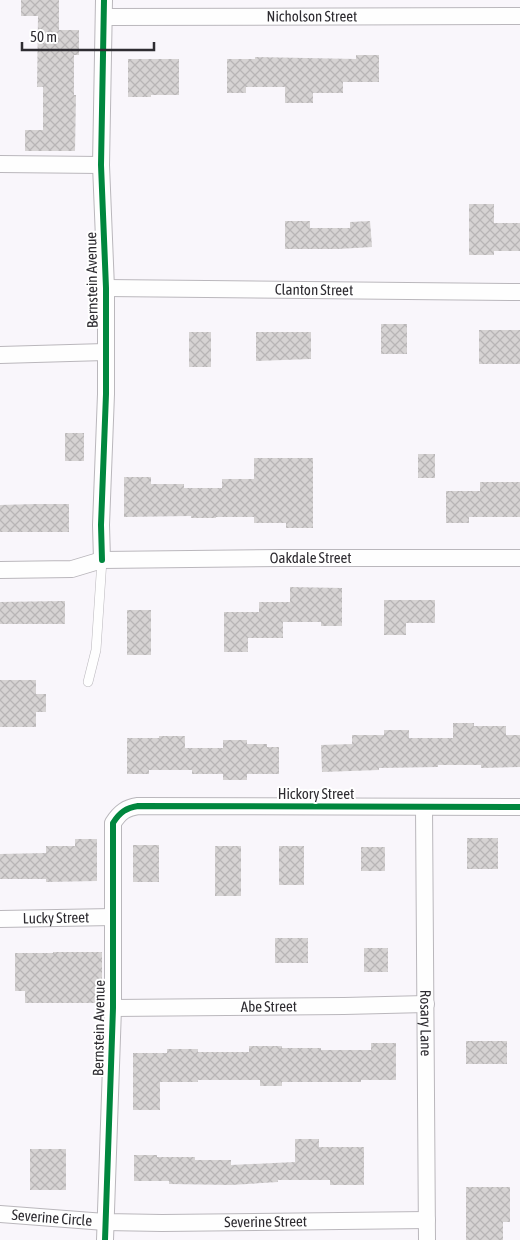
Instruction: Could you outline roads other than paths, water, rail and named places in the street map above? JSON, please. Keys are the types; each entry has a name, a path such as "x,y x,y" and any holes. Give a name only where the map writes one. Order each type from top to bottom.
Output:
{"street":[{"name":"Bernstein Avenue","path":"102,560 101,525 106,394 106,288 101,165 104,0"},
{"name":"Nicholson Street","path":"104,17 520,16"},
{"path":"0,164 101,165"},
{"name":"Clanton Street","path":"106,288 520,292"},
{"path":"0,355 105,352"},
{"name":"Oakdale Street","path":"0,570 72,570 102,560 520,558"},
{"name":"Hickory Street","path":"116,817 128,808 138,806 520,807"},
{"name":"Rosary Lane","path":"424,807 427,1240"},
{"name":"Bernstein Avenue","path":"105,1240 112,1008 113,823 116,817"},
{"name":"Lucky Street","path":"0,918 113,917"},
{"name":"Abe Street","path":"112,1008 426,1004"},
{"name":"Severine Circle","path":"0,1214 105,1222"},
{"name":"Severine Street","path":"105,1222 427,1220"}],"lane":[{"path":"88,682 96,650 102,560"}]}
